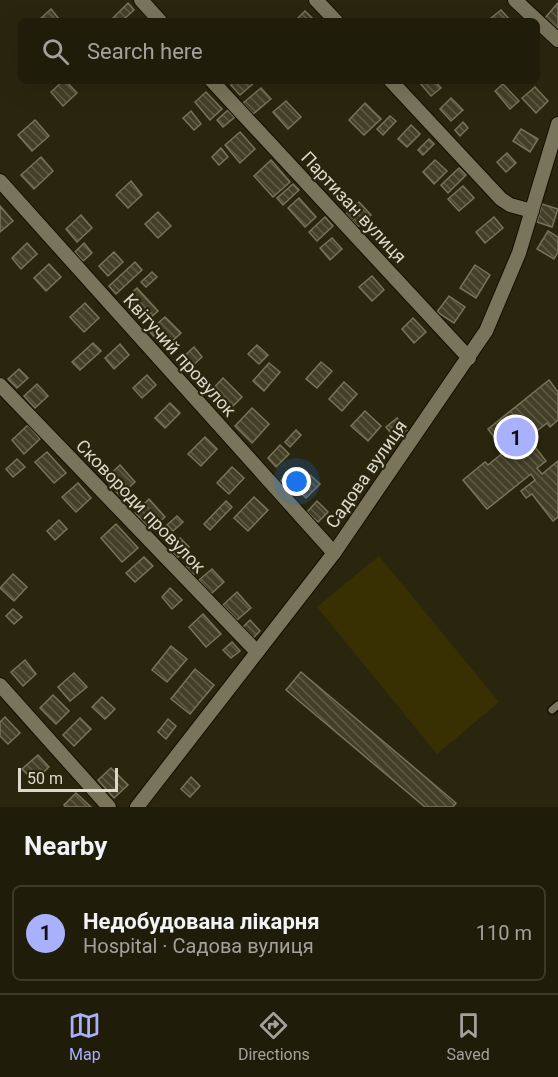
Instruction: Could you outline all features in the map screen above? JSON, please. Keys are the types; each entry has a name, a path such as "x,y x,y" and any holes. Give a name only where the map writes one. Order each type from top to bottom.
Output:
{"street":[{"path":"141,0 157,18"},
{"path":"316,0 333,18"},
{"path":"515,0 534,18"},
{"path":"540,23 558,40"},
{"name":"Партизан вулиця","path":"215,84 469,358"},
{"path":"394,84 501,199 510,205 532,211"},
{"name":"Садова вулиця","path":"136,807 334,553 469,358 490,321 519,253 558,124"},
{"name":"Квітучий провулок","path":"0,181 334,553"},
{"name":"Сковороди провулок","path":"0,385 257,652"},
{"path":"0,685 109,807"}],"shaded area":[{"path":"379,556 499,702 437,754 317,607"}],"building":[{"path":"128,3 134,10 125,18 113,18"},
{"path":"558,3 558,29 545,18"},
{"path":"51,9 58,18 41,18"},
{"path":"501,10 508,18 491,18"},
{"path":"305,11 312,18 298,18"},
{"path":"60,84 69,84 77,93 63,106 51,92"},
{"path":"232,84 253,84 240,95"},
{"path":"421,84 438,84 441,88 431,96"},
{"path":"503,84 519,101 510,109 495,91"},
{"path":"535,87 548,101 536,113 522,98"},
{"path":"261,88 271,99 253,114 243,103"},
{"path":"206,92 222,109 210,120 195,102"},
{"path":"451,98 463,110 451,121 440,109"},
{"path":"286,101 301,117 288,129 273,112"},
{"path":"365,103 381,119 364,135 349,120"},
{"path":"228,110 235,117 223,127 217,120"},
{"path":"191,111 201,124 194,130 183,118"},
{"path":"390,116 396,121 383,135 377,129"},
{"path":"35,120 49,136 32,151 18,135"},
{"path":"463,122 468,128 460,136 455,130"},
{"path":"411,125 420,134 407,147 398,139"},
{"path":"521,129 538,139 530,152 513,141"},
{"path":"240,132 255,149 240,163 225,145"},
{"path":"429,139 434,144 423,155 418,150"},
{"path":"221,148 228,157 219,165 212,157"},
{"path":"507,153 516,163 506,172 497,162"},
{"path":"41,157 53,171 34,189 21,175"},
{"path":"271,160 290,182 273,197 254,176"},
{"path":"435,160 447,171 434,184 423,172"},
{"path":"459,168 466,175 448,193 441,185"},
{"path":"131,181 142,195 128,208 116,195"},
{"path":"293,184 299,190 283,205 277,198"},
{"path":"463,186 474,198 459,211 448,199"},
{"path":"299,198 316,217 305,227 288,208"},
{"path":"359,202 371,215 358,227 346,214"},
{"path":"542,204 558,209 552,227 537,222"},
{"path":"0,206 13,221 0,232"},
{"path":"158,212 171,226 158,238 145,224"},
{"path":"81,215 92,228 77,242 66,229"},
{"path":"325,217 333,226 317,241 309,232"},
{"path":"494,217 503,228 485,243 476,232"},
{"path":"548,231 558,237 558,252 554,259 537,249"},
{"path":"332,238 342,249 330,260 320,248"},
{"path":"27,243 37,254 21,269 12,258"},
{"path":"84,243 92,253 83,261 75,252"},
{"path":"114,252 123,262 108,276 99,266"},
{"path":"135,262 142,270 116,294 109,286"},
{"path":"49,264 61,277 46,291 34,278"},
{"path":"475,265 490,275 476,298 460,288"},
{"path":"152,272 157,277 146,287 141,282"},
{"path":"372,276 384,290 372,301 359,287"},
{"path":"137,288 158,311 147,321 126,298"},
{"path":"449,296 465,307 454,323 437,312"},
{"path":"85,303 99,318 84,332 70,317"},
{"path":"165,317 181,333 165,348 149,331"},
{"path":"413,318 426,332 414,343 402,329"},
{"path":"93,343 101,351 80,370 72,362"},
{"path":"120,344 129,355 114,369 105,358"},
{"path":"257,345 268,355 259,364 248,354"},
{"path":"194,347 202,357 189,369 181,359"},
{"path":"321,362 332,371 317,388 306,379"},
{"path":"269,363 280,372 264,391 253,381"},
{"path":"19,369 28,378 17,388 8,379"},
{"path":"147,375 156,385 142,398 133,388"},
{"path":"223,378 242,397 226,413 207,395"},
{"path":"549,380 558,392 558,420 550,427 547,423 528,438 546,461 537,468 542,474 558,461 558,517 553,521 532,494 526,498 521,491 535,480 531,474 487,509 463,480 485,462 488,465 505,451 488,429"},
{"path":"344,382 357,394 342,411 329,399"},
{"path":"37,384 48,396 35,408 24,396"},
{"path":"170,403 180,413 165,428 155,418"},
{"path":"252,408 269,424 252,443 235,426"},
{"path":"365,411 381,426 368,441 351,426"},
{"path":"397,418 407,430 396,439 386,427"},
{"path":"28,425 40,439 24,454 12,440"},
{"path":"296,430 301,435 290,447 285,442"},
{"path":"205,437 217,449 201,466 188,454"},
{"path":"280,445 289,454 276,467 268,458"},
{"path":"47,452 66,473 54,483 35,462"},
{"path":"17,459 25,467 13,477 6,469"},
{"path":"120,465 135,482 120,496 105,479"},
{"path":"232,467 244,478 229,494 217,483"},
{"path":"289,472 296,478 287,487 281,481"},
{"path":"310,475 320,484 306,498 297,489"},
{"path":"78,483 91,498 76,512 62,497"},
{"path":"254,497 268,510 248,531 234,518"},
{"path":"149,499 165,517 151,530 135,513"},
{"path":"226,501 232,507 210,530 204,524"},
{"path":"317,501 328,512 318,522 307,512"},
{"path":"177,516 183,522 173,531 167,525"},
{"path":"59,520 67,529 55,540 47,531"},
{"path":"116,524 138,548 122,562 101,538"},
{"path":"180,538 189,547 177,558 169,548"},
{"path":"144,557 153,566 135,582 126,573"},
{"path":"192,561 200,569 193,575 186,567"},
{"path":"212,569 224,582 211,594 199,580"},
{"path":"13,574 27,587 14,601 0,588"},
{"path":"170,588 182,600 172,609 162,597"},
{"path":"237,592 251,608 237,620 223,605"},
{"path":"13,609 22,617 14,624 6,616"},
{"path":"203,614 221,634 206,647 189,627"},
{"path":"250,620 260,631 253,638 243,627"},
{"path":"232,642 240,651 231,658 223,650"},
{"path":"171,646 187,659 167,682 152,670"},
{"path":"25,660 36,674 23,686 11,672"},
{"path":"195,669 214,685 190,714 171,699"},
{"path":"301,672 456,803 453,807 425,807 286,690"},
{"path":"74,673 87,687 70,701 58,687"},
{"path":"53,695 69,711 56,724 40,708"},
{"path":"102,697 115,709 105,719 92,707"},
{"path":"5,717 20,733 8,744 0,736 0,722"},
{"path":"80,718 91,729 74,746 63,735"},
{"path":"168,719 176,726 166,739 158,732"},
{"path":"38,755 49,767 34,781 22,769"},
{"path":"111,768 128,785 114,798 98,780"},
{"path":"191,777 200,786 190,797 181,789"},
{"path":"76,793 91,807 65,807 64,805"}],"place":[{"name":"Недобудована лікарня","path":"516,437"}]}
